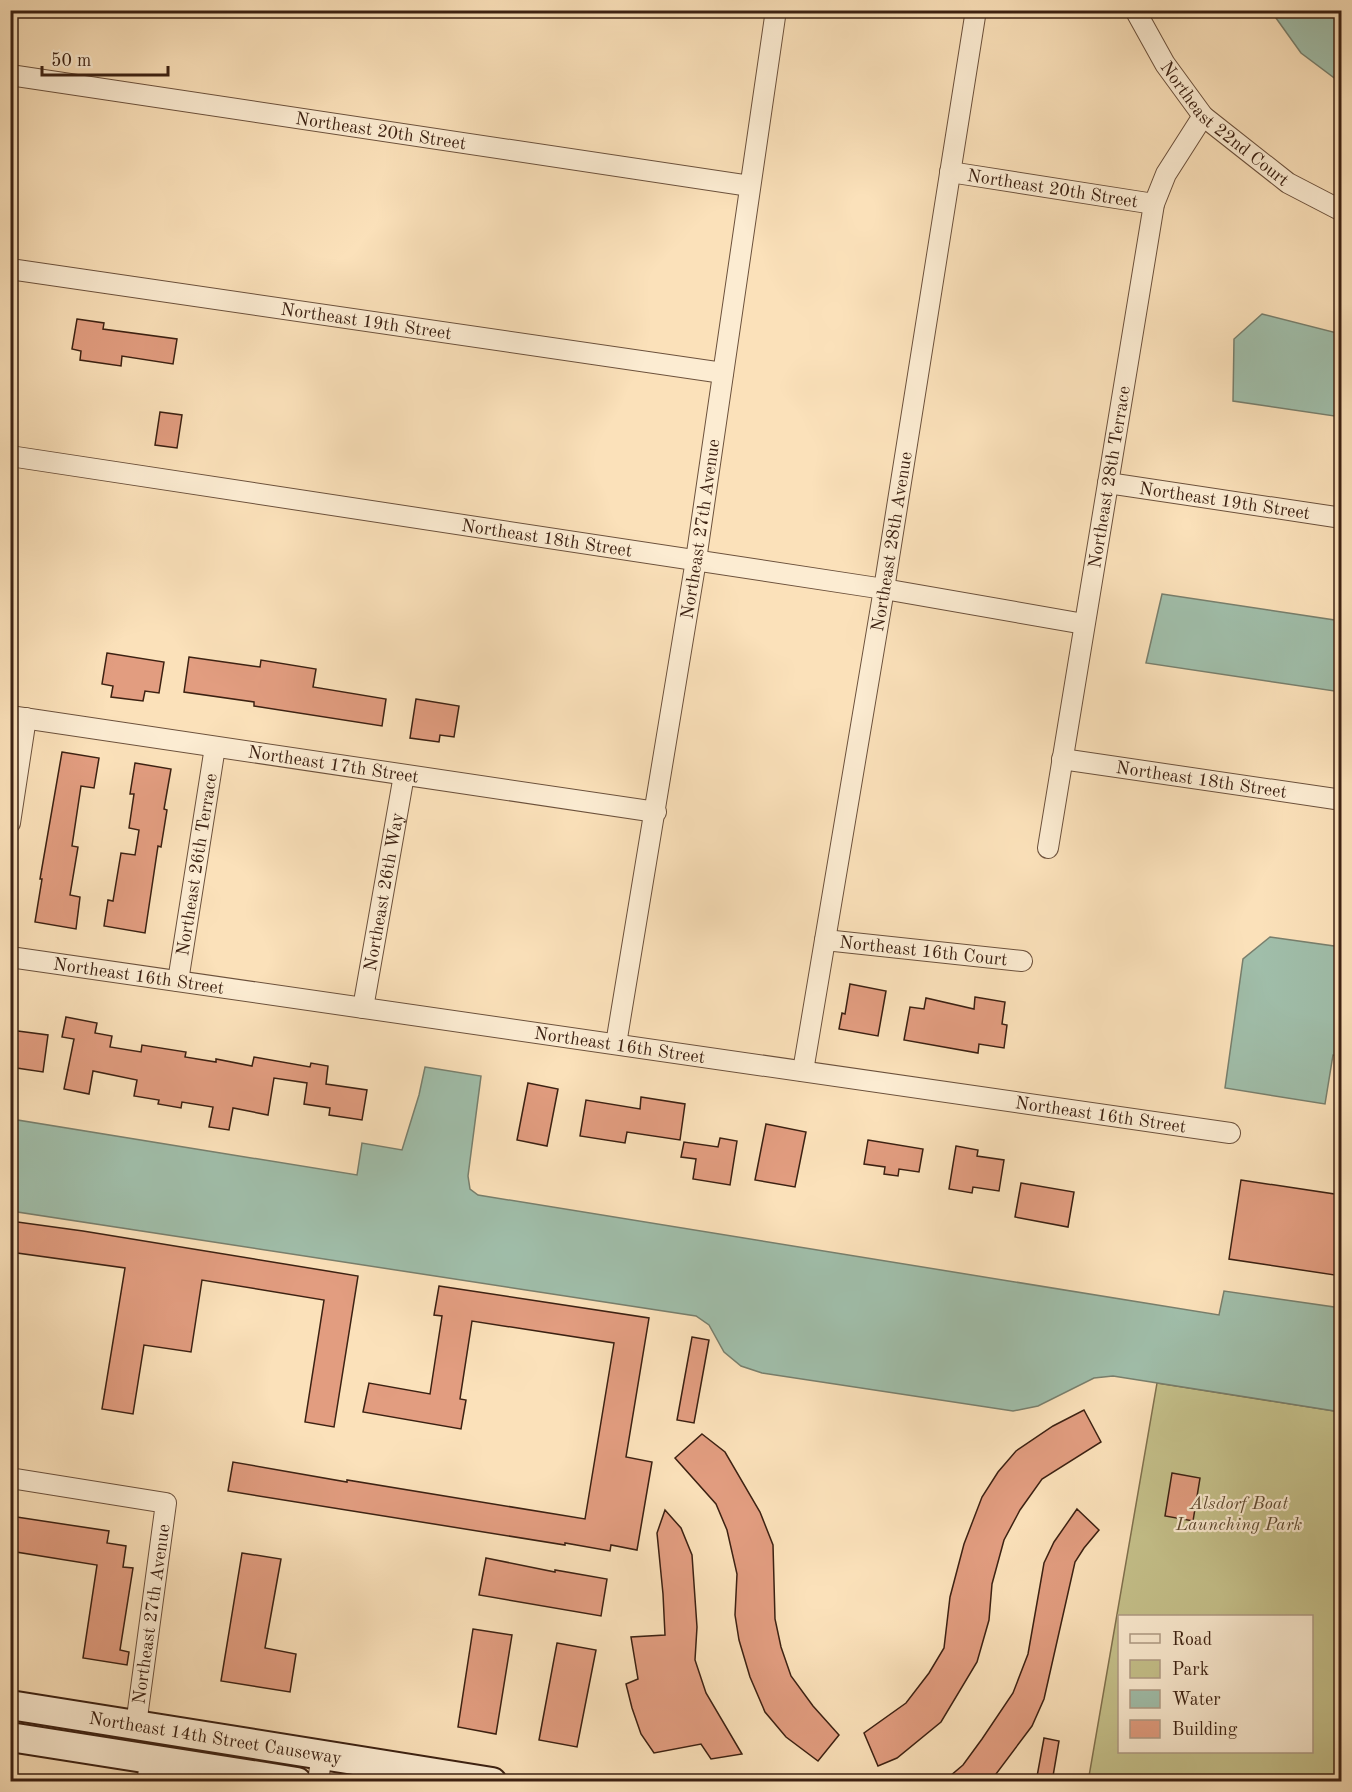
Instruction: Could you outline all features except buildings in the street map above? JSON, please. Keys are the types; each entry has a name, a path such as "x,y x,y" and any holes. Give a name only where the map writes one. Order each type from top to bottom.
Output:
{"main road":[{"name":"Northeast 14th Street Causeway","path":"10,1705 492,1782"},
{"path":"70,1746 117,1740 127,1735 135,1725"},
{"name":"Northeast 14th Street Causeway","path":"10,1737 70,1746 149,1770 297,1782"}],"street":[{"name":"Northeast 27th Avenue","path":"616,1044 696,560 776,10"},
{"name":"Northeast 28th Avenue","path":"803,1071 884,589 976,10"},
{"name":"Northeast 22nd Court","path":"1135,10 1165,64 1203,116 1288,183 1341,211"},
{"name":"Northeast 20th Street","path":"10,75 750,186"},
{"name":"Northeast 28th Terrace","path":"1048,848 1154,204 1166,174 1203,116"},
{"name":"Northeast 20th Street","path":"950,172 1154,204"},
{"name":"Northeast 19th Street","path":"10,269 723,373"},
{"name":"Northeast 18th Street","path":"10,456 884,589 1084,624"},
{"name":"Northeast 19th Street","path":"1108,483 1341,518"},
{"name":"Northeast 17th Street","path":"18,717 656,812"},
{"path":"10,823 18,717"},
{"name":"Northeast 26th Terrace","path":"178,981 215,747"},
{"name":"Northeast 18th Street","path":"1062,759 1341,800"},
{"name":"Northeast 26th Way","path":"363,1008 404,775"},
{"name":"Northeast 16th Court","path":"825,940 1022,961"},
{"name":"Northeast 16th Street","path":"10,957 1230,1133"},
{"name":"Northeast 27th Avenue","path":"10,1479 166,1503 135,1725"},
{"path":"318,1782 322,1754"}],"green space":[{"name":"Alsdorf Boat Launching Park","path":"1157,1383 1341,1412 1341,1781 1088,1782"}],"water":[{"path":"1271,11 1341,11 1341,83 1301,53"},
{"path":"1262,314 1341,334 1341,417 1233,401 1234,339"},
{"path":"1162,594 1341,621 1341,692 1146,663"},
{"path":"1270,937 1341,947 1341,1056 1333,1055 1325,1104 1225,1088 1243,959"},
{"path":"425,1067 481,1076 468,1176 470,1189 478,1195 1219,1315 1224,1291 1341,1308 1341,1412 1113,1376 1094,1378 1038,1406 1013,1411 762,1373 741,1366 724,1352 709,1325 696,1316 11,1211 11,1119 357,1175 362,1143 402,1150"}]}
